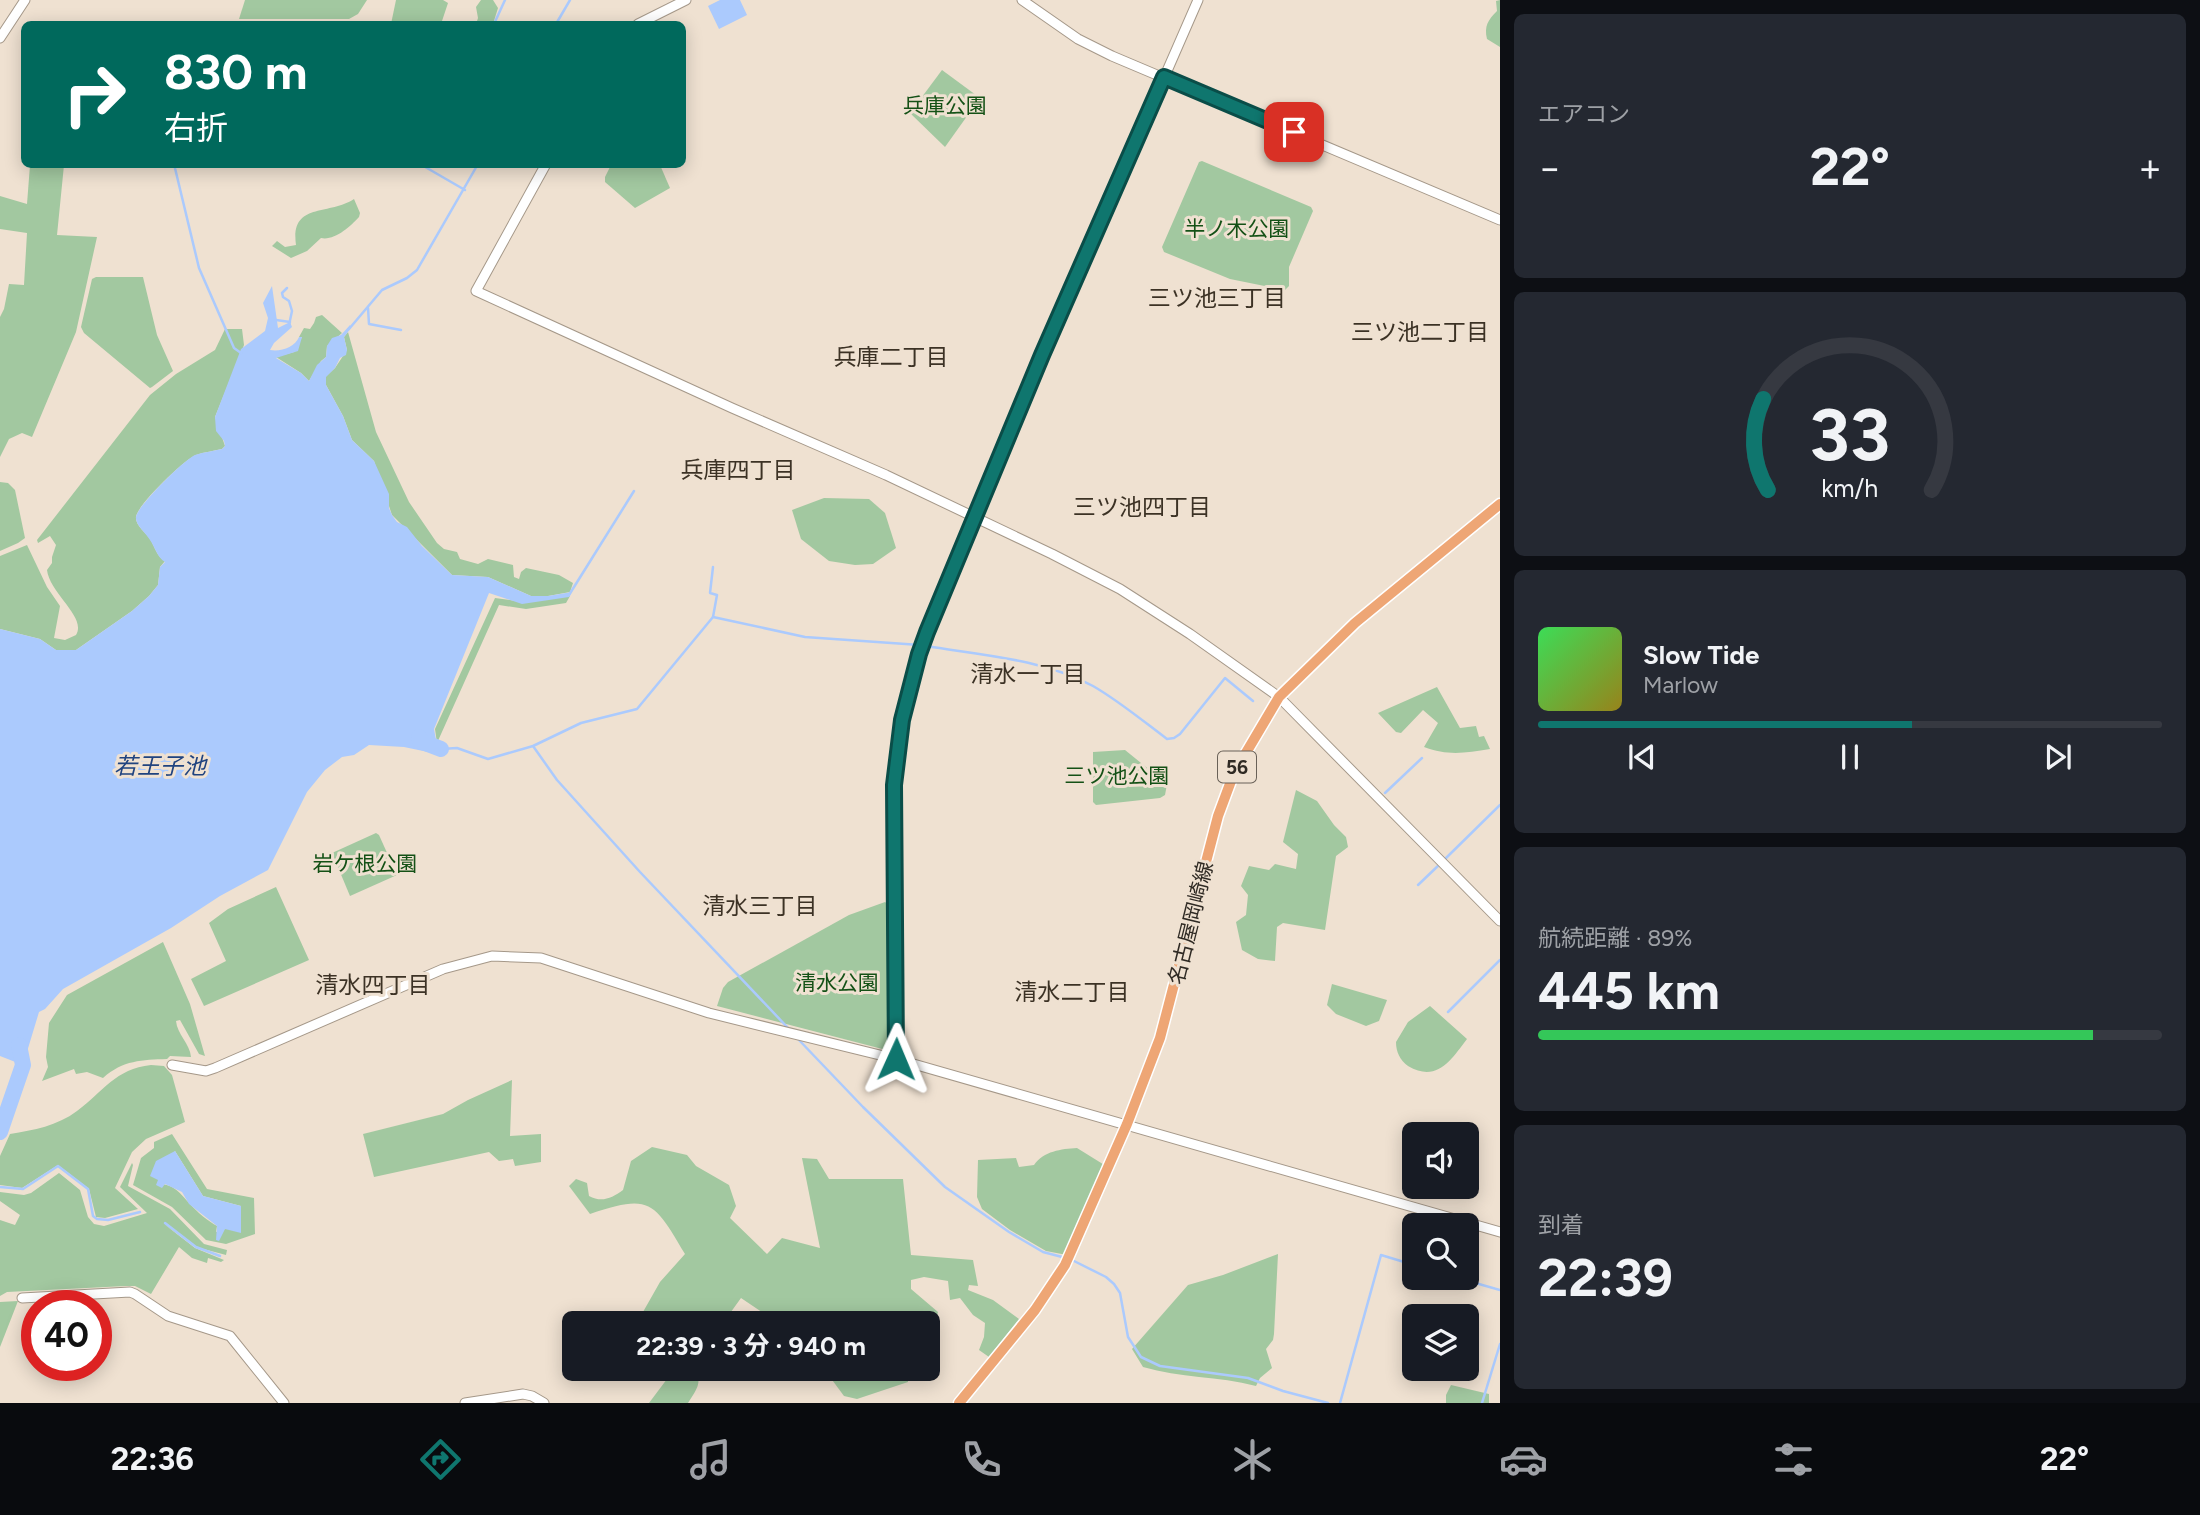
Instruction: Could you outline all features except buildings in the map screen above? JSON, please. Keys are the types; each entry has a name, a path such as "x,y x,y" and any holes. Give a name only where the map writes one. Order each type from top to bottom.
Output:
{"main road":[{"name":"名古屋岡崎線","path":"959,1403 1035,1310 1065,1265 1147,1075 1170,1006 1218,816 1234,773 1279,697 1356,623 1500,504"}],"street":[{"path":"0,38 25,0"},
{"path":"644,21 686,0"},
{"path":"1022,0 1078,39 1500,220"},
{"path":"896,1059 894,785 902,720 919,654 1042,355 1198,0"},
{"path":"544,168 476,291 976,517 1120,589 1190,634 1279,697 1500,921"},
{"path":"172,1065 206,1071 215,1069 443,969 492,956 541,957 709,1013 896,1059 1500,1232"},
{"path":"112,1293 131,1292 169,1316 230,1336 284,1403"},
{"path":"465,1403 523,1394 544,1403"}],"green space":[{"path":"245,0 367,0 358,14 349,19 239,19"},
{"path":"396,0 443,0 448,3 442,21 392,21"},
{"path":"481,0 493,0 498,8 494,21 477,21 476,7"},
{"path":"1500,0 1500,47 1487,39 1486,27 1497,11 1496,1"},
{"name":"兵庫公園","path":"942,70 980,98 945,147 910,113"},
{"name":"半ノ木公園","path":"1199,162 1311,207 1313,211 1289,267 1289,286 1285,290 1230,279 1164,252 1162,247"},
{"path":"30,168 64,168 57,235 97,237 76,332 32,437 22,433 9,439 0,457 0,317 9,284 24,285 27,233 0,229 0,196 27,204"},
{"path":"610,168 661,168 670,188 635,208 605,182"},
{"path":"354,199 359,217 342,232 321,238 307,251 291,258 272,246 277,241 285,247 296,245 296,231 305,216"},
{"path":"143,277 157,335 173,371 150,388 84,333 81,327 92,279"},
{"path":"322,315 342,333 327,346 326,357 309,381 276,357 294,352 304,328 310,329 316,317"},
{"path":"225,329 242,329 244,345 215,417 225,446 190,458 162,483 136,517 139,526 165,561 160,567 158,585 132,611 76,650 56,650 40,639 0,629 0,556 27,545 47,587 60,606 54,638 65,640 76,635 77,621 54,588 47,570 52,563 56,545 50,536 38,543 37,540 150,395 176,374 215,350"},
{"path":"348,332 376,432 409,502 437,543 444,549 457,552 460,559 478,564 488,559 513,565 514,577 519,579 526,568 559,575 573,583 570,592 531,596 488,577 452,575 392,515 374,461 352,440 343,416 326,385 325,377 347,350 344,337"},
{"path":"0,482 8,483 15,490 25,538 0,551"},
{"path":"824,498 869,499 885,513 896,548 873,564 855,565 829,561 801,539 792,510"},
{"path":"570,596 566,603 526,609 499,605 437,743 435,729 495,598 524,602"},
{"path":"1437,687 1460,728 1476,726 1479,737 1484,736 1490,749 1457,753 1433,750 1424,747 1438,723 1423,710 1401,733 1396,732 1378,713"},
{"name":"三ツ池公園","path":"1125,750 1167,784 1165,795 1160,798 1096,805 1093,802 1093,752"},
{"path":"1296,790 1317,801 1346,837 1348,847 1336,856 1325,930 1283,923 1277,927 1275,961 1258,959 1242,950 1236,922 1246,915 1248,895 1241,886 1249,866 1269,870 1275,864 1296,869 1298,854 1283,842"},
{"name":"岩ケ根公園","path":"376,833 397,875 350,896 332,853"},
{"path":"276,887 309,960 204,1006 191,979 226,961 209,923 228,909"},
{"name":"清水公園","path":"885,902 891,907 890,1051 717,1006 728,982 849,915"},
{"path":"163,942 190,1004 205,1056 199,1054 180,1020 176,1021 177,1026 191,1057 170,1056 167,1059 133,1062 103,1078 87,1072 76,1074 74,1069 42,1081 48,1067 46,1057 49,1023 67,995"},
{"path":"1332,984 1387,1000 1379,1021 1366,1026 1336,1014 1327,1005"},
{"path":"1430,1006 1467,1039 1442,1067 1427,1072 1418,1071 1405,1064 1396,1042 1408,1022"},
{"path":"151,1065 164,1066 172,1075 185,1122 146,1139 132,1152 115,1188 138,1209 105,1218 96,1217 89,1189 58,1165 22,1188 0,1185 0,1156 10,1134 53,1124 77,1111 119,1076"},
{"path":"512,1080 510,1136 541,1134 541,1162 515,1166 513,1159 499,1161 489,1152 374,1177 363,1134 443,1114"},
{"path":"172,1134 207,1189 254,1198 255,1234 226,1244 206,1240 172,1207 133,1185 141,1158 154,1148 154,1142","holes":["175,1151 203,1196 241,1206 225,1229 216,1232 217,1226 199,1213 176,1190 168,1185 157,1184"]},
{"path":"652,1147 687,1155 696,1166 729,1185 736,1206 730,1218 767,1254 782,1238 820,1248 802,1158 817,1159 829,1179 903,1179 911,1255 973,1260 978,1286 969,1285 968,1290 993,1300 1019,1319 989,1357 979,1350 985,1323 973,1315 960,1298 950,1300 948,1281 924,1277 911,1280 911,1289 937,1311 760,1311 741,1298 732,1311 644,1311 660,1282 685,1254 666,1223 649,1207 626,1204 590,1214 569,1186 576,1179 587,1183 589,1196 598,1199 611,1197 623,1190 631,1161"},
{"path":"1077,1148 1106,1166 1067,1255 1046,1251 1010,1230 982,1209 977,1197 978,1160 1016,1158 1019,1167 1034,1165 1053,1152"},
{"path":"132,1163 128,1186 170,1209 204,1244 227,1250 226,1255 196,1247 164,1224 195,1248 224,1260 221,1262 208,1258 207,1263 192,1258 179,1247 151,1294 135,1286 126,1286 21,1290 0,1296 0,1220 15,1225 20,1215 0,1201 0,1192 24,1195 31,1193 59,1173 80,1190 88,1217 94,1224 104,1226 147,1213 120,1187"},
{"path":"1278,1254 1274,1334 1266,1349 1272,1368 1260,1378 1256,1386 1143,1367 1132,1349 1188,1285"},
{"path":"18,1301 0,1347 0,1302"},
{"path":"666,1381 698,1381 688,1403 649,1403"},
{"path":"833,1381 908,1381 857,1399 844,1396"},
{"path":"1451,1385 1489,1394 1489,1403 1446,1403 1446,1395"}],"water":[{"path":"720,0 740,0 747,15 719,29 708,6"},
{"name":"若王子池","path":"272,286 278,328 290,322 292,327 270,350 287,348 302,337 298,351 276,358 309,381 317,365 326,357 327,346 332,338 341,335 350,325 351,328 344,337 346,355 340,358 326,377 326,385 343,416 352,440 374,461 389,494 389,508 397,522 407,527 452,575 488,577 531,596 572,592 569,597 522,604 489,593 434,729 437,745 428,752 404,747 369,745 354,755 342,757 325,770 307,792 268,870 63,989 39,1012 23,1065 0,1056 0,629 40,639 56,650 76,650 132,611 158,585 160,567 165,562 139,526 136,520 138,511 172,473 190,458 225,446 216,431 215,417 241,349 265,331 268,318 263,303"},
{"path":"175,1151 203,1196 241,1206 241,1233 225,1229 219,1241 216,1240 217,1226 189,1204 182,1192 165,1184 162,1188 156,1185 158,1180 150,1176 156,1161"}],"waterway":[{"path":"495,21 505,0"},
{"path":"558,21 570,0"},
{"path":"175,168 199,268 234,348 241,353"},
{"path":"427,168 465,190"},
{"path":"349,329 382,290 417,270 476,168"},
{"path":"287,288 282,293 289,301 292,311 289,325"},
{"path":"368,308 369,324 401,330"},
{"path":"276,320 290,322"},
{"path":"569,595 634,491"},
{"path":"713,567 710,593 717,595 713,617"},
{"path":"441,749 457,748 488,759 533,746 581,723 637,709 713,617 805,637 920,645"},
{"path":"926,646 1011,659 1074,677 1112,698 1167,739 1180,734 1225,678 1253,701"},
{"path":"419,737 420,741 441,749"},
{"path":"533,746 557,780 640,872 789,1029"},
{"path":"1385,793 1422,758"},
{"path":"1445,859 1500,805"},
{"path":"1418,885 1440,864"},
{"path":"1448,1012 1500,960"},
{"path":"798,1039 945,1187 1009,1232 1043,1252 1066,1258"},
{"path":"0,1132 23,1065 19,1045"},
{"path":"0,1187 23,1189 58,1166 88,1189 93,1216 97,1219 108,1220 140,1212"},
{"path":"165,1223 196,1247 220,1256"},
{"path":"1340,1403 1381,1255 1402,1261"},
{"path":"1072,1260 1106,1277 1114,1284 1120,1293 1128,1337 1141,1357 1160,1366 1248,1378 1328,1403"},
{"path":"1479,1284 1500,1290"},
{"path":"1482,1403 1500,1344"}],"district":[{"name":"三ツ池三丁目","path":"1217,298"},
{"name":"三ツ池二丁目","path":"1420,332"},
{"name":"兵庫二丁目","path":"891,357"},
{"name":"兵庫四丁目","path":"738,470"},
{"name":"三ツ池四丁目","path":"1142,507"},
{"name":"清水一丁目","path":"1028,674"},
{"name":"清水三丁目","path":"760,906"},
{"name":"清水四丁目","path":"373,985"},
{"name":"清水二丁目","path":"1072,992"}],"route":[{"path":"896,1059 894,785 902,720 927,632 1042,355 1164,77 1294,132"}]}
